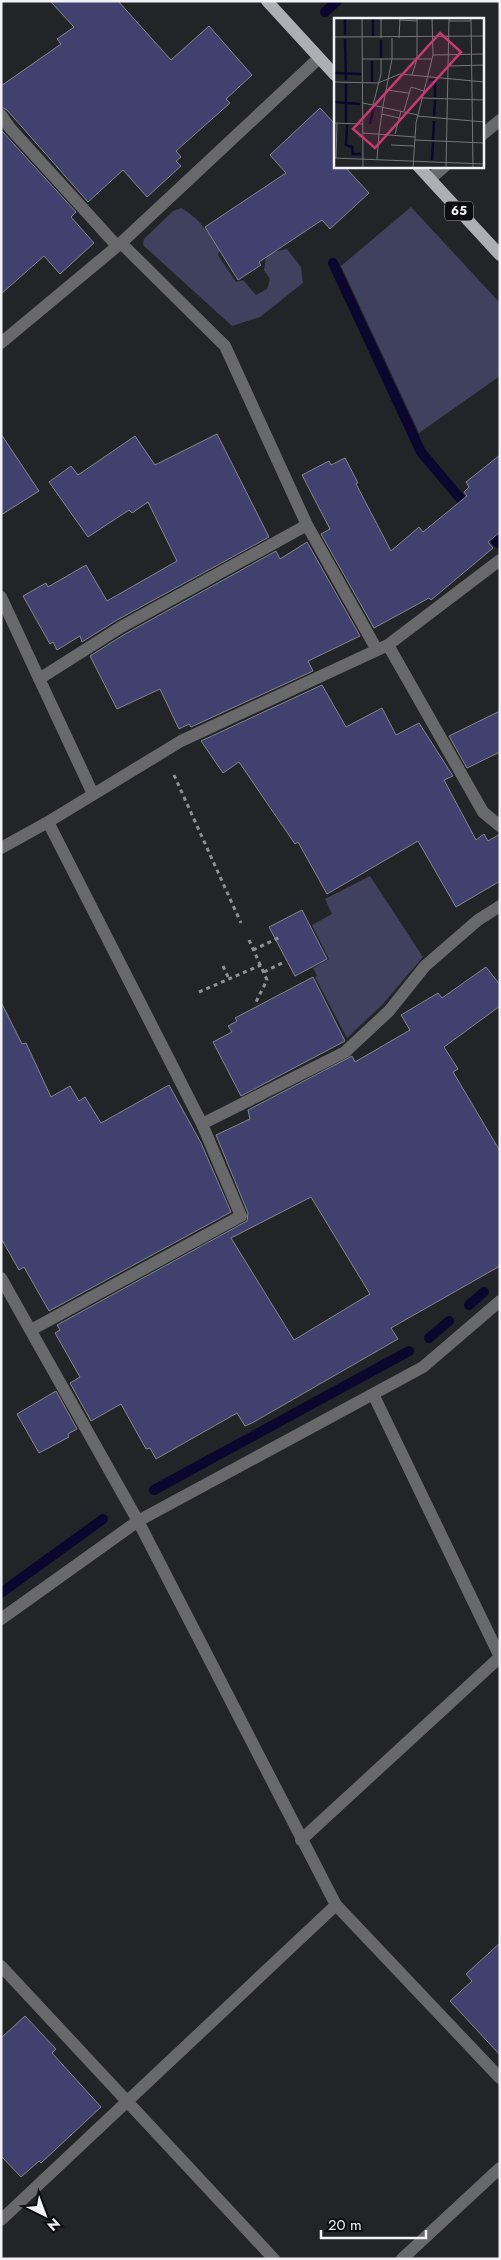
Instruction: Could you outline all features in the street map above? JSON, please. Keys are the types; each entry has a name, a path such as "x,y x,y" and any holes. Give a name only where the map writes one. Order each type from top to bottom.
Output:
{"main road":[{"path":"267,1 334,74"},
{"name":"65","path":"420,168 500,255"}],"street":[{"path":"1,343 119,244 319,58"},
{"path":"1,115 119,244 225,346 307,525 484,812 500,826"},
{"path":"484,133 500,120"},
{"path":"430,179 443,168"},
{"path":"40,679 121,627 307,525"},
{"path":"1,848 48,822 182,741 383,647 500,560"},
{"path":"1,597 93,794"},
{"path":"31,1330 241,1216 202,1124 48,822"},
{"path":"202,1124 345,1052 389,1011 425,966 478,920 500,906"},
{"path":"1,1278 138,1521 336,1905 500,2078"},
{"path":"1,1619 138,1521 423,1367 500,1301"},
{"path":"301,1840 500,1657 373,1394"},
{"path":"1,2220 336,1905"},
{"path":"1,1966 274,2259"},
{"path":"402,2259 500,2168"}],"path":[{"path":"163,752 241,923"},
{"path":"253,950 280,937"},
{"path":"249,940 267,980 255,1004"},
{"path":"264,972 284,962"},
{"path":"199,992 261,965"},
{"path":"223,966 230,979"}],"shaded area":[{"path":"411,207 500,303 500,376 419,433 341,266"},
{"path":"181,208 198,220 212,238 220,249 218,255 236,282 243,280 256,295 267,289 270,279 264,270 266,257 273,252 287,249 301,267 303,283 260,317 232,326 143,245 144,239 173,211"},
{"path":"370,876 423,957 382,1005 347,1038 315,977 317,976 313,968 329,959 312,925 332,914 325,899"}],"building":[{"path":"50,1 118,1 171,60 209,26 252,75 226,99 230,103 176,151 181,157 176,161 181,166 147,197 123,170 88,202 7,110 1,107 1,86 61,44 57,39 74,27"},
{"path":"320,108 334,123 334,168 346,168 369,193 330,229 322,220 259,262 261,265 238,280 205,227 286,173 270,155"},
{"path":"1,130 76,212 71,217 94,243 60,274 44,256 1,294"},
{"path":"1,434 39,491 1,515"},
{"path":"217,434 269,537 117,620 82,642 80,636 57,650 53,642 50,644 23,596 46,583 48,587 86,565 107,601 177,561 148,502 132,513 129,510 88,537 49,482 71,466 78,475 135,436 155,465"},
{"path":"500,455 500,532 488,542 493,548 431,600 429,598 374,628 321,534 330,529 302,475 329,461 331,465 345,458 358,483 356,484 391,551 419,527 423,532 467,496 464,492 469,487 466,482"},
{"path":"307,542 360,636 308,661 313,671 191,727 189,724 179,729 160,689 117,709 90,656 125,634 276,551 280,559"},
{"path":"322,685 346,727 382,708 396,735 419,723 453,776 444,780 476,840 484,834 488,841 500,834 500,881 456,907 418,841 327,894 298,842 295,844 239,762 223,773 201,741"},
{"path":"500,711 500,752 467,768 449,736"},
{"path":"302,910 327,959 295,976 269,927"},
{"path":"486,967 500,985 500,1006 444,1047 458,1069 453,1072 500,1151 500,1266 391,1328 398,1339 245,1426 237,1413 156,1459 150,1448 146,1449 121,1404 91,1421 70,1383 80,1377 55,1333 60,1330 57,1325 247,1221 248,1213 216,1135 250,1119 248,1110 352,1056 355,1062 410,1030 401,1015 438,993 442,998","holes":["311,1197 370,1294 294,1340 231,1238"]},
{"path":"313,977 345,1041 241,1096 213,1042 232,1032 228,1026 237,1021 235,1018"},
{"path":"1,1002 22,1044 26,1043 51,1097 70,1086 79,1101 85,1097 101,1123 169,1085 201,1143 231,1212 49,1311 24,1267 19,1270 1,1238"},
{"path":"56,1391 77,1429 68,1434 69,1437 39,1453 17,1414"},
{"path":"500,1943 500,2055 450,2001 472,1981 466,1974"},
{"path":"25,2016 56,2049 52,2053 101,2107 41,2163 39,2161 21,2177 1,2156 1,2038"}],"waterway":[{"path":"325,12 337,1"},
{"path":"333,263 421,452 470,510"},
{"path":"485,528 498,543 500,542"},
{"path":"469,1305 484,1292"},
{"path":"429,1338 449,1321"},
{"path":"154,1490 409,1351"},
{"path":"1,1593 103,1519"}]}
